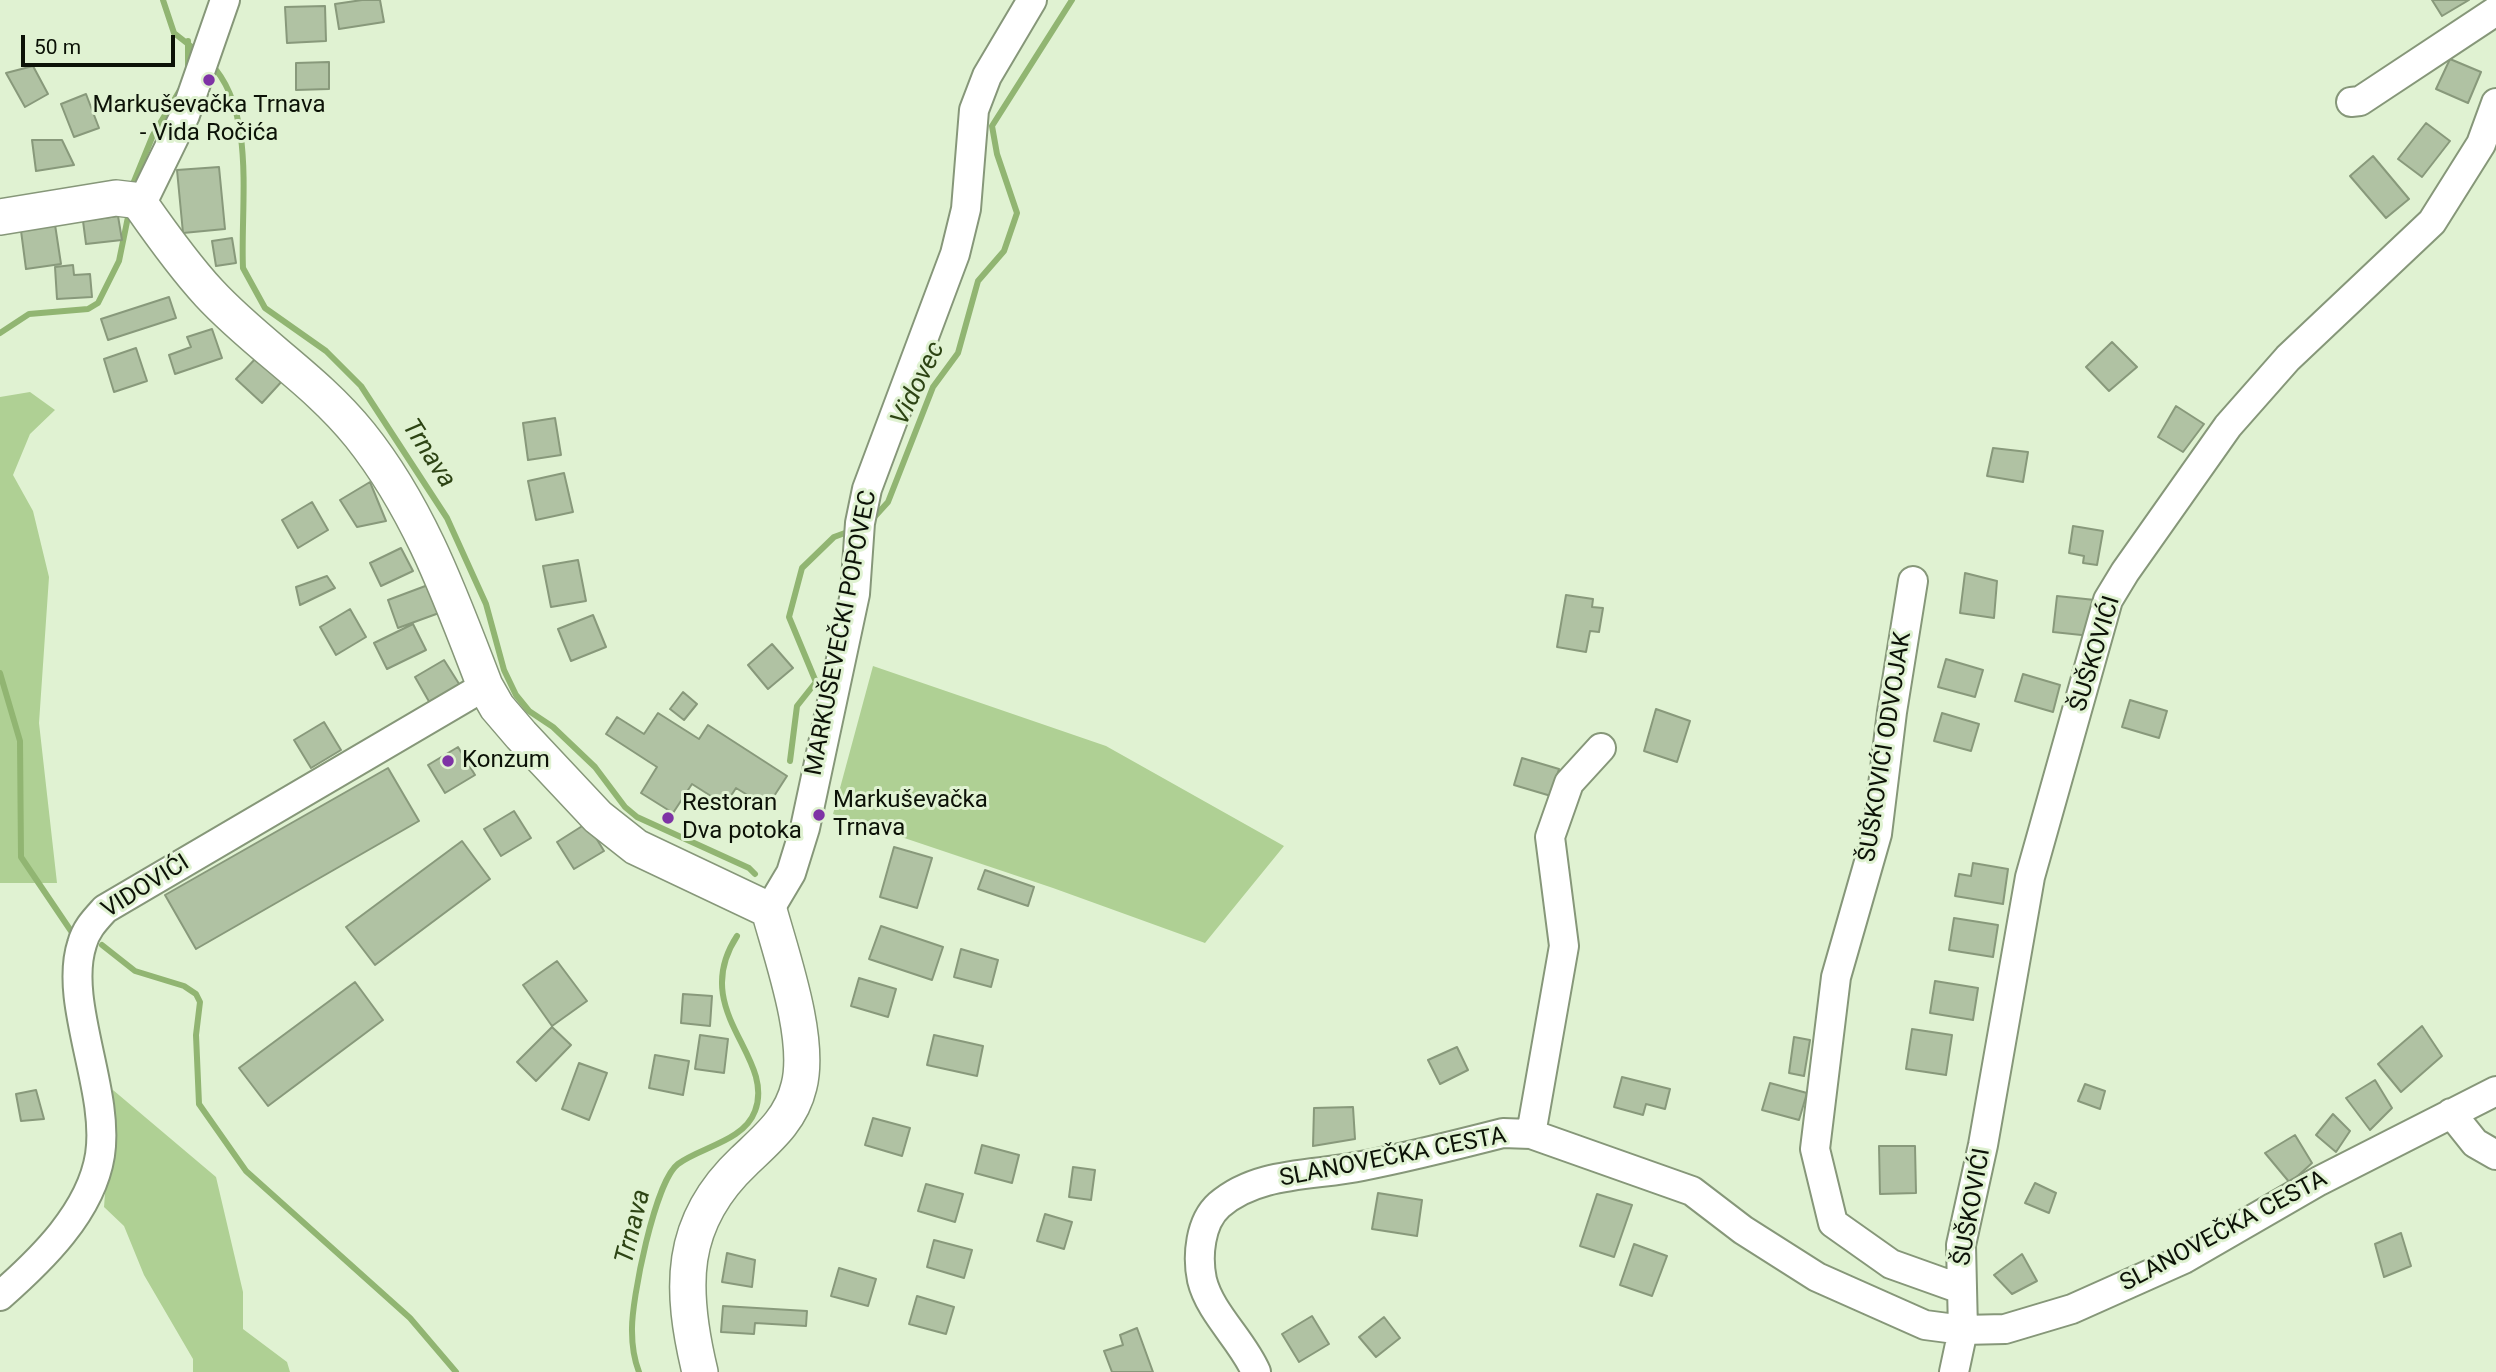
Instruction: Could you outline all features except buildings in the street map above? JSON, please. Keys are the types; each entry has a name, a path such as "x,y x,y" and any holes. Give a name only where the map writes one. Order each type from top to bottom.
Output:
{"main road":[{"path":"0,218 116,198 133,200 141,205 209,294 330,401 369,447 401,492 432,550 485,686 521,735 598,817 636,848 769,910 790,988 803,1056 800,1084 794,1107 772,1136 720,1186 704,1209 695,1230 690,1251 690,1297 694,1348 700,1372"}],"street":[{"path":"141,205 185,115 225,0"},
{"name":"MARKUŠEVEČKI POPOVEC","path":"769,910 791,873 805,828 855,594 859,536 867,489 955,254 966,209 974,110 988,76 1032,0"},
{"path":"2351,102 2360,102 2496,10"},
{"name":"ŠUŠKOVIĆI","path":"1954,1372 1962,1330 1962,1245 1983,1145 2030,877 2108,600 2228,426 2288,358 2432,222 2481,144 2496,103"},
{"name":"ŠUŠKOVIĆI ODVOJAK","path":"1913,581 1877,834 1836,976 1815,1149 1833,1223 1891,1264 1961,1289"},
{"name":"VIDOVIĆI","path":"0,1296 64,1231 82,1202 100,1156 99,1105 76,979 81,945 89,926 105,909 485,686"},
{"path":"1531,1135 1564,946 1550,837 1569,783 1601,748"},
{"name":"SLANOVEČKA CESTA","path":"1256,1372 1244,1347 1220,1314 1203,1282 1199,1255 1204,1229 1217,1206 1241,1191 1289,1175 1336,1172 1503,1133 1531,1135 1692,1191 1743,1230 1817,1277 1925,1325 1962,1330 2005,1329 2072,1309 2185,1259 2319,1181 2496,1091"},
{"path":"2451,1113 2475,1143 2496,1155"}],"green space":[{"path":"30,392 55,410 30,434 13,475 33,511 49,577 39,723 57,883 0,883 0,397"},
{"path":"873,666 1106,746 1284,846 1205,943 1053,888 833,814"},
{"path":"113,1090 216,1177 243,1292 243,1329 287,1362 290,1372 193,1372 193,1359 144,1275 124,1226 104,1207"}],"waterway":[{"name":"Trnava","path":"163,0 174,33 197,51"},
{"name":"Vidovec","path":"869,523 888,502 933,387 958,353 978,281 1004,251 1017,213 997,154 992,126 1072,0"},
{"path":"188,41 188,67"},
{"name":"Trnava","path":"210,63 225,83 235,107 240,133 244,189 243,268 265,308 326,351 361,386 447,518 486,604 504,670 516,695 529,711 553,727 595,767 625,807 637,817 749,868 755,874"},
{"path":"133,184 153,135 180,90"},
{"path":"0,333 29,314 88,309 98,303 119,261 129,212"},
{"name":"Vidovec","path":"790,761 797,706 816,682 789,617 802,568 834,537 853,530"},
{"path":"0,673 20,741 21,857 71,931"},
{"name":"Trnava","path":"639,1372 633,1347 633,1316 640,1269 661,1193 669,1175 678,1164 742,1130 755,1111 758,1091 754,1071 727,1010 722,987 725,963 737,936"},
{"path":"102,945 135,971 184,986 196,994 200,1002 196,1035 199,1104 246,1171 410,1318 456,1372"}],"place":[{"name":"Markuševačka Trnava - Vida Ročića","path":"209,80"},
{"name":"Konzum","path":"448,761"},
{"name":"Markuševačka Trnava","path":"819,815"},
{"name":"Restoran Dva potoka","path":"668,818"}]}
